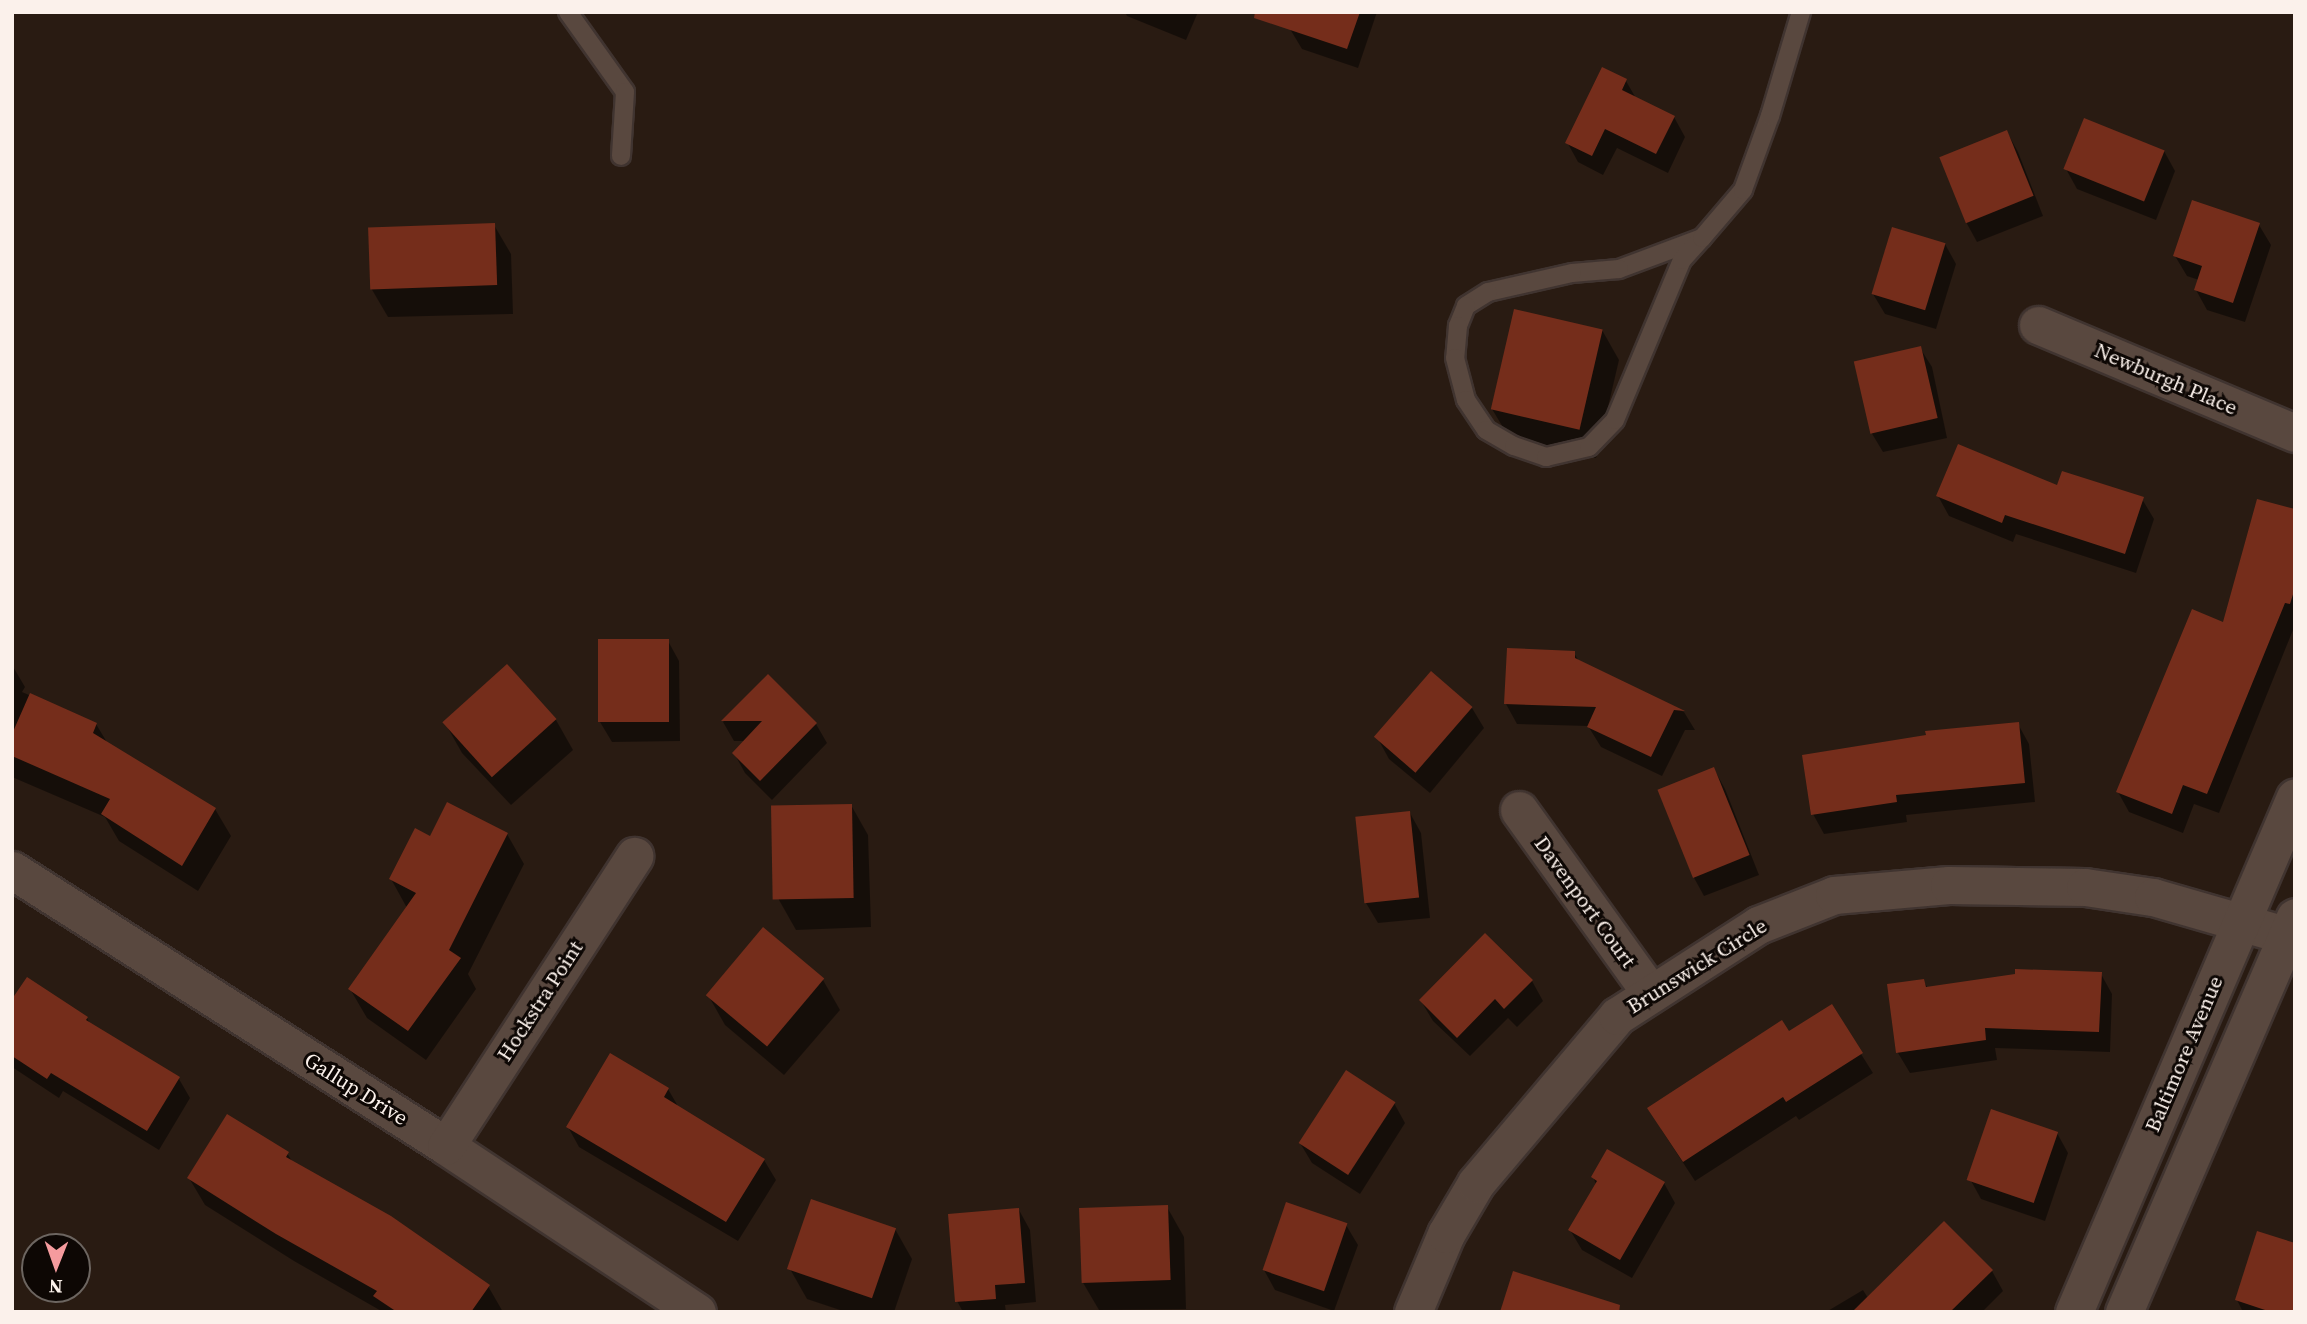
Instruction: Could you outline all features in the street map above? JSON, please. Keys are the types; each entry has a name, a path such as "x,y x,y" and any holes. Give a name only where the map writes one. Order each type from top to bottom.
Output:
{"street":[{"name":"Newburgh Place","path":"2038,325 2295,433"},
{"name":"Baltimore Avenue","path":"2074,1312 2295,797"},
{"name":"Davenport Court","path":"1519,810 1651,994"},
{"name":"Hockstra Point","path":"446,1146 634,856"},
{"name":"Gallup Drive","path":"12,870 446,1146 697,1312"},
{"name":"Brunswick Circle","path":"1413,1312 1446,1234 1476,1183 1617,1016 1758,925 1834,895 1949,885 2085,887 2153,898 2240,925 2292,930"},
{"path":"2124,1312 2292,930"}],"lane":[{"path":"568,12 625,92 621,156"},
{"path":"1702,238 1619,269 1572,273 1488,292 1466,306 1458,326 1455,358 1466,400 1486,430 1514,446 1546,457 1589,447 1615,420 1682,260 1702,238 1743,190 1770,116 1801,12"}],"building":[{"path":"1255,12 1360,12 1347,49 1254,18"},
{"path":"1602,67 1627,79 1622,90 1675,116 1656,154 1605,129 1592,156 1565,143"},
{"path":"2084,118 2165,151 2144,202 2063,169"},
{"path":"2007,130 2034,196 1966,223 1939,157"},
{"path":"2192,200 2260,223 2233,303 2194,290 2202,266 2173,256"},
{"path":"495,223 497,285 370,289 368,227"},
{"path":"1892,227 1946,243 1925,310 1872,294"},
{"path":"1514,309 1603,329 1579,430 1491,409"},
{"path":"1921,346 1938,418 1870,434 1854,362"},
{"path":"1958,444 2057,485 2062,471 2144,497 2125,554 2005,515 2002,523 1936,496"},
{"path":"2257,499 2295,509 2295,588 2290,604 2285,603 2207,794 2183,785 2172,814 2116,792 2192,609 2223,622"},
{"path":"598,639 669,639 669,722 598,722"},
{"path":"1507,648 1575,651 1575,658 1685,711 1674,710 1651,757 1587,727 1596,707 1504,704"},
{"path":"507,664 557,719 492,777 442,722"},
{"path":"1431,671 1473,707 1415,773 1374,737"},
{"path":"768,674 817,723 760,781 732,753 762,721 721,721"},
{"path":"30,693 97,723 93,733 216,808 182,866 101,814 110,799 12,756 12,734"},
{"path":"2019,722 2025,783 1896,795 1897,802 1811,815 1802,755 1926,735 1925,731"},
{"path":"1714,767 1750,855 1693,878 1657,790"},
{"path":"447,802 508,833 449,950 461,958 408,1031 348,989 416,893 389,879 415,828 430,836"},
{"path":"852,804 854,898 773,899 771,805"},
{"path":"1410,811 1419,898 1364,903 1355,817"},
{"path":"763,927 824,978 767,1047 706,995"},
{"path":"1485,933 1533,980 1504,1009 1495,999 1457,1038 1419,1000"},
{"path":"2015,969 2102,972 2099,1032 1985,1028 1986,1040 1896,1053 1887,984 1924,979 1926,987 2015,974"},
{"path":"27,977 88,1017 86,1020 180,1077 147,1131 51,1073 47,1079 12,1056 12,999"},
{"path":"1832,1004 1863,1053 1786,1102 1783,1097 1683,1162 1647,1108 1782,1020 1789,1031"},
{"path":"610,1053 669,1088 664,1097 765,1159 726,1222 566,1127"},
{"path":"1346,1070 1395,1102 1348,1175 1299,1143"},
{"path":"1991,1109 2058,1132 2034,1203 1967,1180"},
{"path":"227,1114 289,1152 286,1157 391,1216 490,1285 471,1312 397,1312 373,1296 377,1291 276,1234 187,1178"},
{"path":"1607,1149 1665,1182 1620,1260 1568,1230 1597,1181 1591,1177"},
{"path":"811,1199 896,1228 872,1298 787,1269"},
{"path":"1286,1202 1347,1223 1324,1291 1263,1270"},
{"path":"1168,1205 1171,1280 1082,1283 1079,1208"},
{"path":"1019,1208 1025,1283 995,1285 996,1299 955,1302 948,1214"},
{"path":"1944,1221 1993,1270 1950,1312 1852,1312"},
{"path":"2257,1231 2295,1243 2295,1312 2271,1312 2235,1300"},
{"path":"1513,1271 1620,1305 1619,1312 1500,1312"}]}
